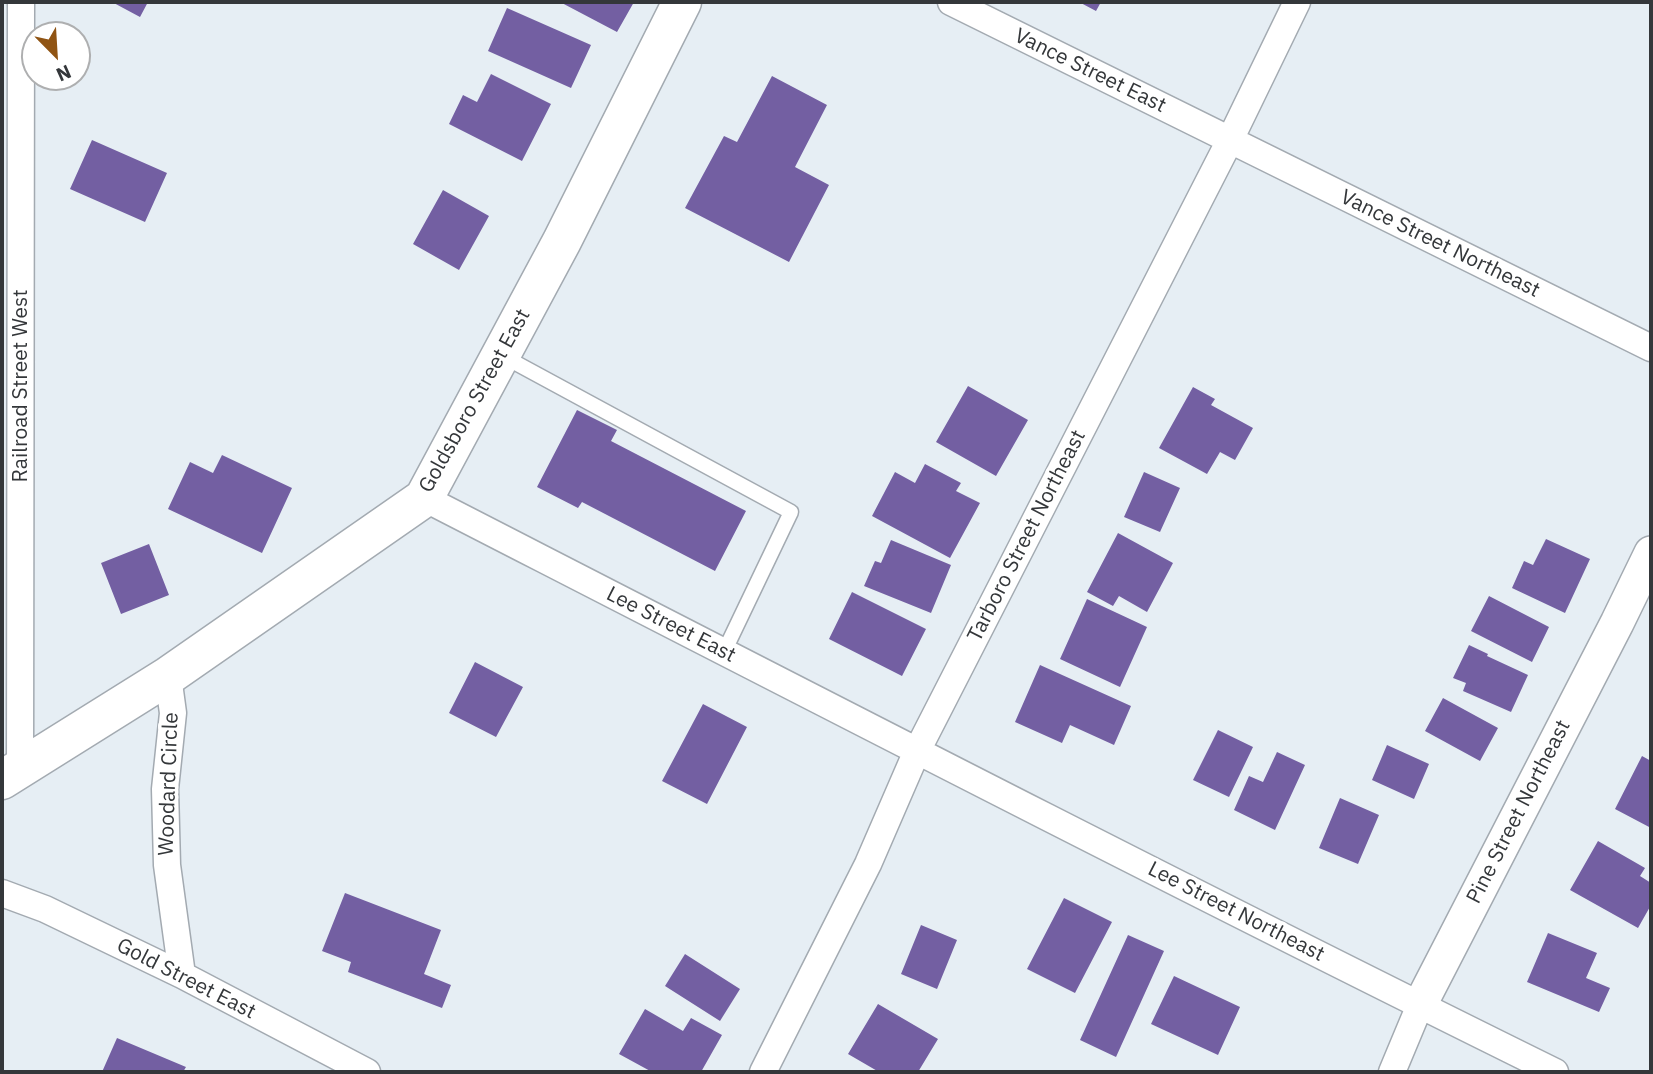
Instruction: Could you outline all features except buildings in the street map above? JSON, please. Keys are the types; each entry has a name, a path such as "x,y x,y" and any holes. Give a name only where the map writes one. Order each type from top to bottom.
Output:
{"main road":[{"name":"Goldsboro Street East","path":"11,775 168,676 424,498 562,241 682,2"}],"street":[{"name":"Railroad Street West","path":"11,775 21,2"},
{"name":"Vance Street East","path":"951,2 1230,140"},
{"name":"Tarboro Street Northeast","path":"763,1072 867,864 917,751 1230,140 1297,2"},
{"name":"Vance Street Northeast","path":"1230,140 1651,348"},
{"name":"Lee Street East","path":"424,498 917,751"},
{"name":"Pine Street Northeast","path":"1392,1072 1419,1005 1651,553"},
{"name":"Woodard Circle","path":"168,676 173,713 165,789 167,865 182,975"},
{"name":"Lee Street Northeast","path":"917,751 1555,1072"},
{"name":"Gold Street East","path":"2,893 45,909 182,975 368,1072"}],"lane":[{"path":"500,355 791,512 724,652"}]}
